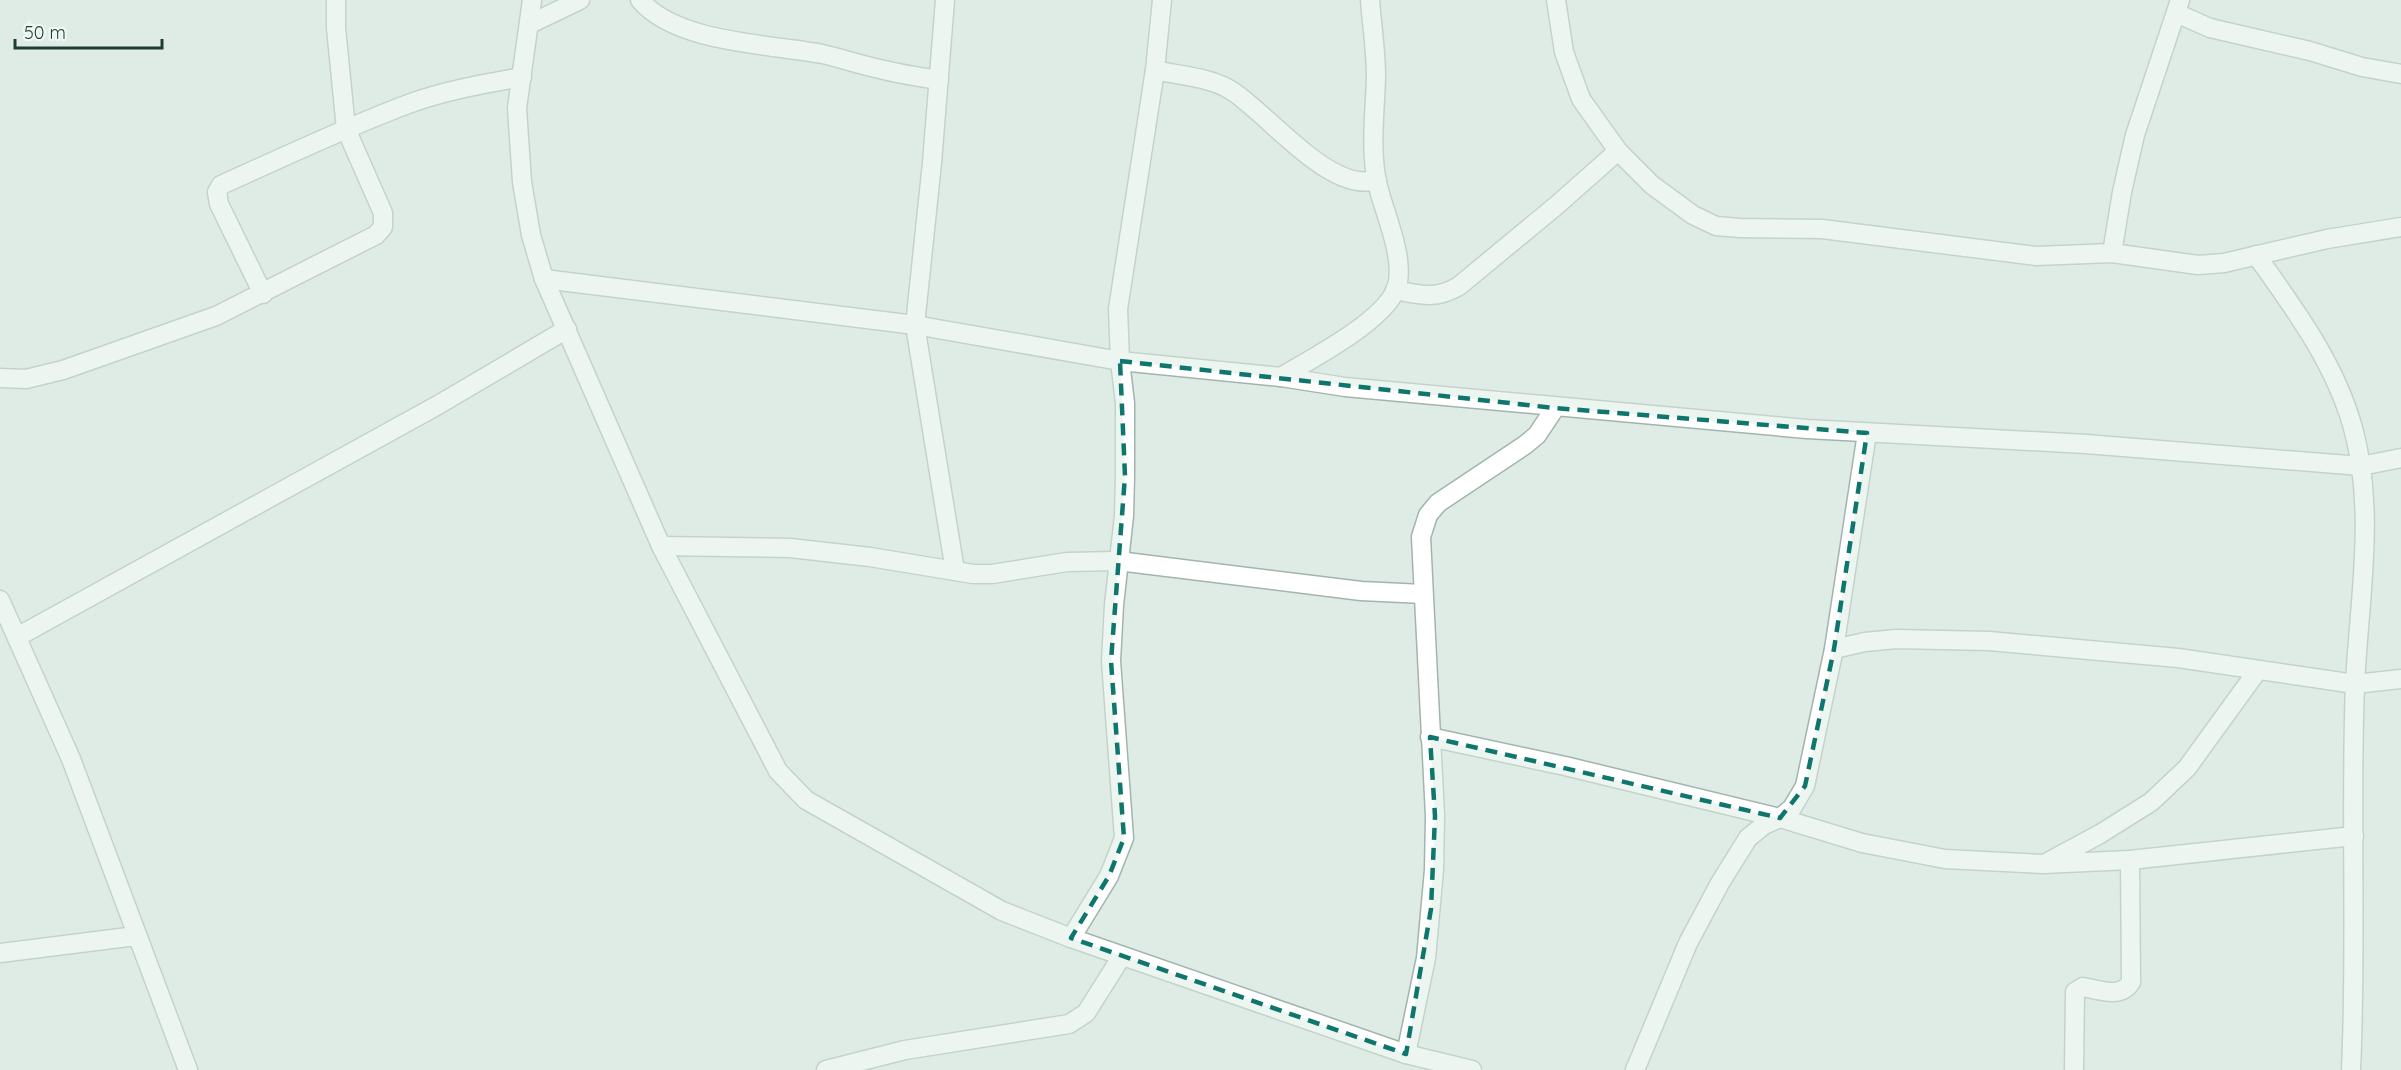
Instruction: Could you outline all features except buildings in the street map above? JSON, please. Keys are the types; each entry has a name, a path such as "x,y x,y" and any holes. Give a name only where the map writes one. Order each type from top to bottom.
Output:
{"street":[{"path":"0,378 26,379 63,370 216,316 376,236 383,226 382,213 346,129 336,28 336,0"},
{"path":"532,0 517,108 522,182 531,235 544,279 662,546 778,771 806,800 1002,911 1071,938 1406,1054 1472,1070"},
{"path":"530,24 580,0"},
{"path":"640,0 650,11 692,31 732,41 822,54 882,70 939,80"},
{"path":"945,0 915,325 955,571"},
{"path":"1071,938 1109,876 1124,838 1111,661 1118,561 1124,516 1125,476 1125,403 1118,309 1155,70 1162,0"},
{"path":"1281,377 1353,332 1377,314 1395,290 1399,273 1392,234 1377,182 1373,130 1376,75 1370,0"},
{"path":"1556,0 1564,52 1581,99 1618,150 1652,185 1693,215 1716,226 1822,229 2036,256 2112,253 2198,265 2224,263 2327,239 2401,227"},
{"path":"2112,253 2122,192 2135,135 2178,7 2210,28 2310,51 2362,67 2401,74"},
{"path":"1155,70 1213,83 1234,91 1309,155 1336,174 1357,181 1377,182"},
{"path":"262,294 219,204 217,192 221,185 346,129 411,103 463,88 522,77"},
{"path":"1395,290 1429,296 1445,294 1459,286 1557,205 1618,150"},
{"path":"2256,255 2296,311 2319,349 2352,427 2361,466 2366,549 2355,684 2354,1005 2351,1070"},
{"path":"544,279 915,325 1120,360 1281,377 1345,387 1555,408 1867,433 2086,444 2361,466 2401,458"},
{"path":"17,637 438,405 567,329"},
{"path":"1406,1054 1426,958 1432,899 1435,816 1421,537 1428,515 1438,503 1525,445 1537,435 1555,408"},
{"path":"1635,1070 1688,943 1720,884 1748,838 1792,808 1805,786 1834,649 1867,433"},
{"path":"662,546 790,548 870,557 973,574 992,574 1068,562 1118,561 1361,591 1423,594"},
{"path":"0,600 71,759 188,1070"},
{"path":"1834,649 1865,642 1896,639 1989,641 2178,658 2355,684 2401,679"},
{"path":"2043,864 2100,834 2151,802 2187,768 2258,670"},
{"path":"1430,736 1780,818 1862,843 1946,859 2043,864 2130,860 2354,836"},
{"path":"2074,1070 2075,992 2083,987 2118,992 2127,988 2131,982 2130,860"},
{"path":"0,953 136,936"},
{"path":"826,1070 905,1050 1069,1024 1086,1013 1122,956"}],"highlighted area":[{"path":"1120,361 1555,408 1867,433 1834,649 1805,786 1780,818 1430,737 1435,816 1431,909 1406,1054 1071,938 1109,876 1124,838 1111,661 1125,476"}]}
